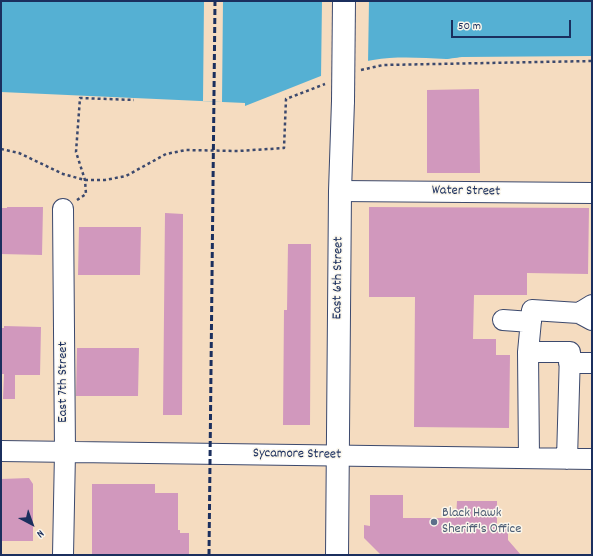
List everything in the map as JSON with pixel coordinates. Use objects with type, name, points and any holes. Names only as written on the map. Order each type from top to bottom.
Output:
[{"type":"main road","name":"East 6th Street","points":[[337,555],[340,191],[344,1]]},
{"type":"street","name":"Water Street","points":[[340,191],[592,193]]},
{"type":"street","name":"East 7th Street","points":[[63,208],[65,452],[63,555]]},
{"type":"street","points":[[529,458],[528,352],[532,310],[588,313]]},
{"type":"street","points":[[503,320],[531,322]]},
{"type":"street","points":[[528,352],[570,352],[566,459]]},
{"type":"street","points":[[570,363],[592,363]]},
{"type":"street","name":"Sycamore Street","points":[[1,451],[592,459]]},
{"type":"path","points":[[360,71],[383,65],[592,61]]},
{"type":"path","points":[[1,149],[19,153],[63,174],[85,180],[105,180],[126,176],[166,154],[186,150],[284,148],[286,99],[331,82]]},
{"type":"path","points":[[63,208],[86,194],[85,180],[76,152],[80,98],[134,100]]},
{"type":"water","points":[[1,1],[592,1],[592,56],[464,57],[446,59],[400,58],[373,60],[331,72],[245,106],[245,103],[1,92]]},
{"type":"pier","points":[[204,1],[223,1],[222,102],[203,101]]},
{"type":"pier","points":[[322,1],[369,1],[368,63],[321,78]]},
{"type":"building","points":[[479,89],[480,173],[427,173],[427,90]]},
{"type":"building","points":[[43,207],[42,255],[1,254],[1,208]]},
{"type":"building","points":[[369,207],[589,208],[588,274],[527,273],[527,295],[474,295],[473,339],[496,339],[496,355],[510,355],[509,428],[414,427],[415,297],[369,297]]},
{"type":"building","points":[[165,213],[183,214],[182,415],[163,415]]},
{"type":"building","points":[[79,227],[141,227],[140,275],[78,275]]},
{"type":"building","points":[[288,244],[311,244],[310,425],[283,425],[284,310],[287,310]]},
{"type":"building","points":[[4,326],[41,327],[40,375],[15,375],[15,399],[3,399],[4,374],[1,374],[1,328],[4,328]]},
{"type":"building","points":[[77,348],[139,348],[138,396],[76,396]]},
{"type":"building","points":[[29,478],[33,484],[33,541],[1,541],[1,479]]},
{"type":"building","points":[[92,484],[155,484],[155,493],[178,493],[178,530],[180,530],[180,533],[189,533],[189,555],[92,555]]},
{"type":"building","name":"Black Hawk Sheriff's Office","points":[[370,495],[403,495],[403,518],[456,518],[457,501],[497,501],[497,527],[508,527],[508,540],[521,555],[381,555],[364,538],[364,525],[370,526]]},
{"type":"railway","points":[[209,555],[215,1]]},
{"type":"place","name":"Black Hawk Sheriff's Office","points":[[434,522]]}]
